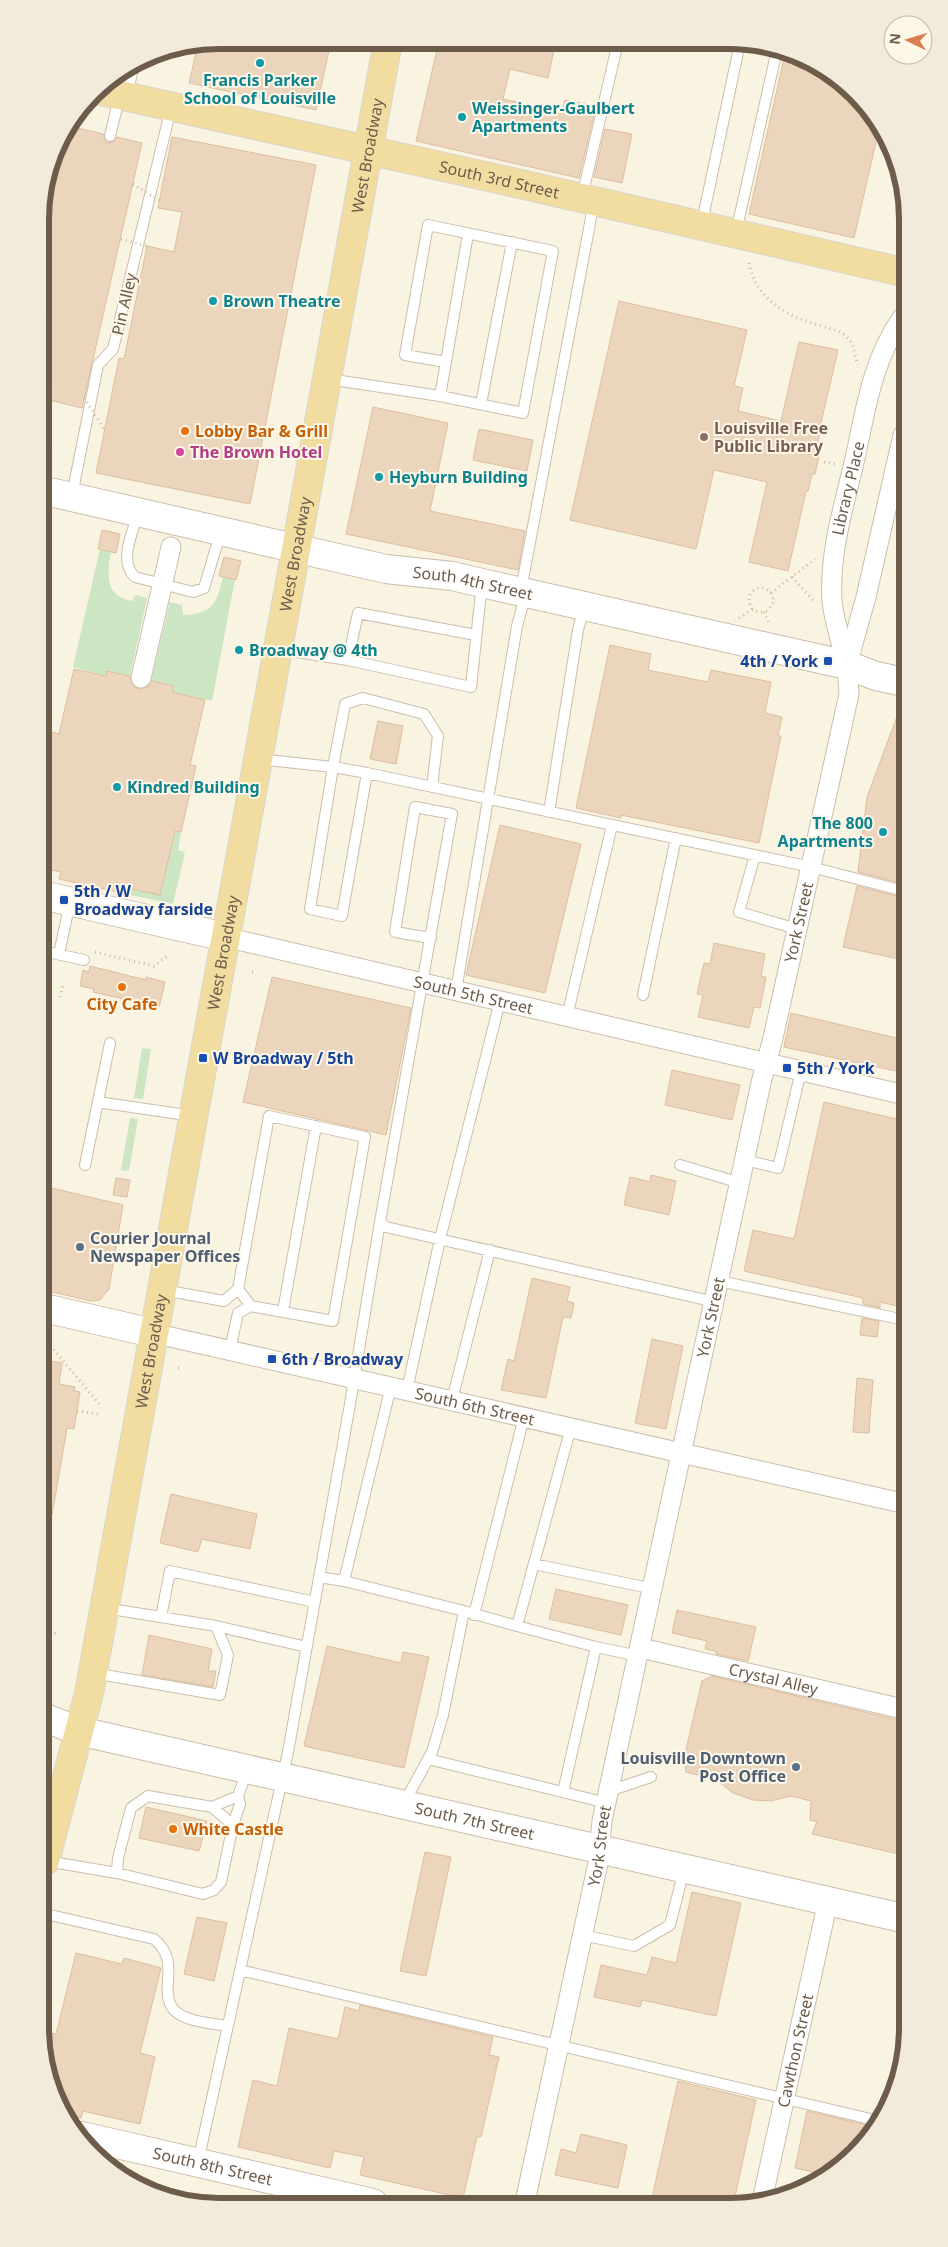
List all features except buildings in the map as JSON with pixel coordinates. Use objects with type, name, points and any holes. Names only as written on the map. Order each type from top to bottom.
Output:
[{"type":"main road","name":"West Broadway","points":[[49,1846],[79,1731],[92,1672],[387,49]]},
{"type":"main road","name":"South 3rd Street","points":[[114,94],[588,199],[899,271]]},
{"type":"street","name":"Library Place","points":[[847,665],[832,602],[832,568],[836,533],[856,453],[866,400],[879,362],[899,324]]},
{"type":"street","name":"York Street","points":[[526,2198],[598,1863],[608,1797],[766,1063],[849,694],[847,665],[898,476]]},
{"type":"street","name":"South 4th Street","points":[[49,492],[386,568],[452,576],[482,582],[847,665],[876,676],[899,681]]},
{"type":"street","points":[[141,678],[171,547]]},
{"type":"street","name":"South 5th Street","points":[[49,896],[899,1094]]},
{"type":"street","name":"South 6th Street","points":[[49,1309],[899,1502]]},
{"type":"street","name":"Crystal Alley","points":[[640,1652],[899,1708]]},
{"type":"street","name":"South 7th Street","points":[[49,1720],[79,1731],[899,1917]]},
{"type":"street","name":"Cawthon Street","points":[[763,2194],[828,1901]]},
{"type":"street","name":"South 8th Street","points":[[89,2138],[351,2198]]},
{"type":"lane","points":[[456,991],[588,199],[617,49]]},
{"type":"lane","points":[[703,225],[739,49]]},
{"type":"lane","points":[[736,233],[775,55]]},
{"type":"lane","points":[[110,136],[114,94],[125,78]]},
{"type":"lane","name":"Pin Alley","points":[[72,497],[98,365],[113,349],[171,107]]},
{"type":"lane","points":[[327,378],[440,396],[523,413],[553,251],[428,225],[405,355],[446,362]]},
{"type":"lane","points":[[440,396],[468,234]]},
{"type":"lane","points":[[481,404],[512,242]]},
{"type":"lane","points":[[138,511],[127,557],[129,571],[135,577],[193,592],[204,588],[221,530]]},
{"type":"lane","points":[[277,648],[348,660],[471,687],[482,582]]},
{"type":"lane","points":[[549,812],[578,630],[585,606]]},
{"type":"lane","points":[[348,660],[358,613],[476,635]]},
{"type":"lane","points":[[367,773],[342,916],[310,909],[345,704],[363,698],[424,714],[438,736],[432,787]]},
{"type":"lane","points":[[257,759],[333,767],[367,773],[811,867],[899,890]]},
{"type":"lane","points":[[197,2163],[282,1776],[307,1647],[380,1222],[424,983],[452,814],[415,807],[394,932],[431,938]]},
{"type":"lane","points":[[567,1017],[612,825]]},
{"type":"lane","points":[[643,995],[676,838]]},
{"type":"lane","points":[[755,855],[739,912],[797,930]]},
{"type":"lane","points":[[59,954],[70,901]]},
{"type":"lane","points":[[49,952],[59,954],[85,955]]},
{"type":"lane","points":[[344,1581],[440,1239],[500,1001]]},
{"type":"lane","points":[[85,1165],[110,1043]]},
{"type":"lane","points":[[745,1160],[778,1168],[801,1071]]},
{"type":"lane","points":[[98,1102],[193,1116]]},
{"type":"lane","points":[[224,1301],[238,1288],[269,1116],[365,1137],[333,1321],[251,1306],[238,1313],[230,1350]]},
{"type":"lane","points":[[283,1312],[316,1126]]},
{"type":"lane","points":[[680,1165],[740,1183]]},
{"type":"lane","points":[[380,1222],[386,1227],[715,1302]]},
{"type":"lane","points":[[452,1400],[490,1250]]},
{"type":"lane","points":[[719,1281],[899,1319]]},
{"type":"lane","points":[[238,1288],[251,1306]]},
{"type":"lane","points":[[161,1290],[224,1301],[238,1313]]},
{"type":"lane","points":[[403,1804],[432,1752],[524,1416]]},
{"type":"lane","points":[[517,1626],[571,1427]]},
{"type":"lane","points":[[534,1564],[654,1589]]},
{"type":"lane","points":[[161,1617],[170,1572],[315,1602]]},
{"type":"lane","points":[[319,1577],[344,1581],[596,1647],[640,1652]]},
{"type":"lane","points":[[104,1608],[216,1626],[307,1647]]},
{"type":"lane","points":[[92,1672],[220,1695],[228,1655],[216,1626]]},
{"type":"lane","points":[[563,1792],[596,1647]]},
{"type":"lane","points":[[428,1759],[563,1792],[608,1797],[651,1777]]},
{"type":"lane","points":[[49,1862],[117,1873],[203,1894],[214,1890],[221,1882],[233,1825],[240,1804],[238,1796],[248,1768]]},
{"type":"lane","points":[[117,1873],[118,1858],[130,1808],[148,1796],[212,1806],[238,1796]]},
{"type":"lane","points":[[212,1806],[233,1825]]},
{"type":"lane","points":[[582,1935],[634,1946],[670,1925],[684,1868]]},
{"type":"lane","points":[[49,1915],[154,1940],[164,1948],[169,1966],[169,2000],[175,2011],[188,2018],[227,2026]]},
{"type":"lane","points":[[240,1970],[873,2120]]},
{"type":"path","points":[[133,184],[160,201]]},
{"type":"path","points":[[120,239],[147,246]]},
{"type":"path","points":[[749,262],[751,276],[761,293],[778,307],[802,320],[834,330],[847,337],[852,343],[862,372]]},
{"type":"path","points":[[84,398],[105,430]]},
{"type":"path","points":[[824,462],[839,465]]},
{"type":"path","points":[[771,593],[819,556]]},
{"type":"path","points":[[792,577],[808,592],[817,604]]},
{"type":"path","points":[[762,588],[771,593],[773,602],[768,610],[764,612],[753,609],[749,600],[753,590],[762,588]]},
{"type":"path","points":[[85,955],[154,966],[167,956]]},
{"type":"path","points":[[60,997],[62,985]]},
{"type":"path","points":[[49,1344],[100,1405]]},
{"type":"path","points":[[178,1368],[183,1368]]},
{"type":"path","points":[[77,1411],[98,1414]]},
{"type":"path","points":[[49,1632],[57,1634]]},
{"type":"green space","points":[[100,549],[111,552],[109,575],[112,589],[116,594],[132,601],[136,595],[147,598],[130,676],[108,671],[106,676],[73,667]]},
{"type":"green space","points":[[223,577],[235,579],[212,701],[172,692],[174,686],[151,681],[170,602],[182,605],[183,615],[201,612],[216,600]]},
{"type":"green space","points":[[175,831],[181,832],[178,850],[185,852],[173,904],[126,894],[127,888],[160,895]]},
{"type":"green space","points":[[142,1048],[151,1049],[143,1099],[134,1098]]},
{"type":"green space","points":[[130,1118],[138,1119],[129,1171],[121,1170]]},
{"type":"place","name":"Francis Parker School of Louisville","points":[[260,63]]},
{"type":"place","name":"Weissinger-Gaulbert Apartments","points":[[462,117]]},
{"type":"place","name":"Brown Theatre","points":[[213,301]]},
{"type":"place","name":"Lobby Bar & Grill","points":[[185,431]]},
{"type":"place","name":"Louisville Free Public Library","points":[[704,437]]},
{"type":"place","name":"The Brown Hotel","points":[[180,452]]},
{"type":"place","name":"Heyburn Building","points":[[379,477]]},
{"type":"place","name":"Broadway @ 4th","points":[[239,650]]},
{"type":"place","name":"4th / York","points":[[828,661]]},
{"type":"place","name":"Kindred Building","points":[[117,787]]},
{"type":"place","name":"The 800 Apartments","points":[[883,832]]},
{"type":"place","name":"5th / W Broadway farside","points":[[64,900]]},
{"type":"place","name":"City Cafe","points":[[122,987]]},
{"type":"place","name":"W Broadway / 5th","points":[[203,1058]]},
{"type":"place","name":"5th / York","points":[[787,1068]]},
{"type":"place","name":"Courier Journal Newspaper Offices","points":[[80,1247]]},
{"type":"place","name":"6th / Broadway","points":[[272,1359]]},
{"type":"place","name":"Louisville Downtown Post Office","points":[[796,1767]]},
{"type":"place","name":"White Castle","points":[[173,1829]]}]
